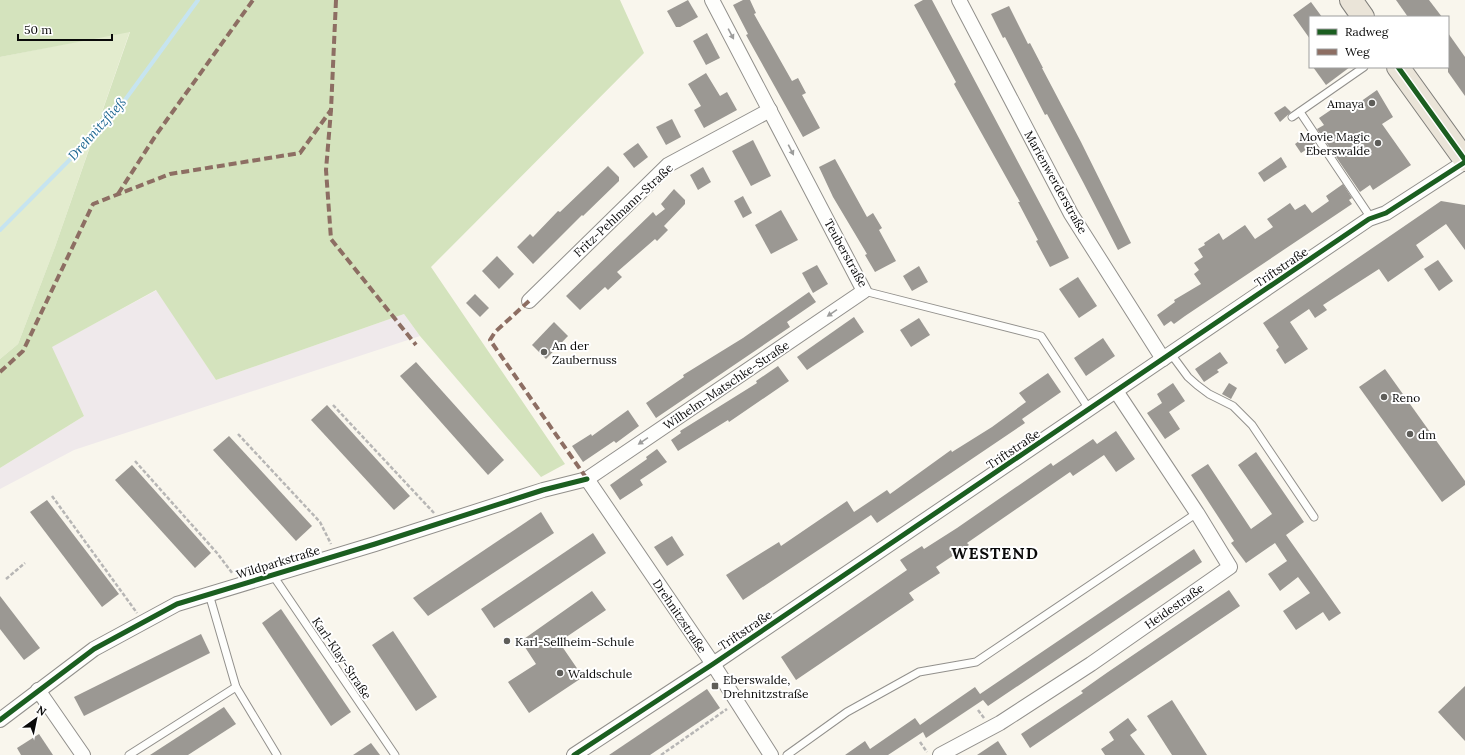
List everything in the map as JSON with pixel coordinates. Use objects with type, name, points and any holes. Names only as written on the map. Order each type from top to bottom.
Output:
[{"type":"main road","points":[[1351,0],[1362,16]]},
{"type":"main road","points":[[1399,68],[1465,161]]},
{"type":"street","name":"Teuberstraße","points":[[712,0],[864,291]]},
{"type":"street","name":"Marienwerderstraße","points":[[959,0],[1072,214],[1167,356]]},
{"type":"street","name":"Fritz-Pehlmann-Straße","points":[[529,301],[668,165],[770,110]]},
{"type":"street","name":"Triftstraße","points":[[574,755],[713,664],[1371,218],[1386,213],[1465,161]]},
{"type":"street","name":"Wilhelm-Matschke-Straße","points":[[587,479],[864,291]]},
{"type":"street","name":"Heidestraße","points":[[940,755],[1018,712],[1091,664],[1230,567],[1197,513],[1116,391]]},
{"type":"street","name":"Wildparkstraße","points":[[0,720],[94,649],[176,604],[543,490],[587,479]]},
{"type":"street","name":"Drehnitzstraße","points":[[587,479],[713,664],[771,755]]},
{"type":"street","points":[[38,690],[83,755]]},
{"type":"lane","points":[[1292,117],[1363,68]]},
{"type":"lane","points":[[1300,112],[1371,218]]},
{"type":"lane","name":"Teuberstraße","points":[[864,291],[1041,336],[1089,409]]},
{"type":"lane","points":[[1167,356],[1197,385],[1209,394],[1233,406],[1252,425],[1314,518]]},
{"type":"lane","points":[[787,755],[847,712],[919,672],[976,662],[1197,513]]},
{"type":"lane","name":"Karl-Klay-Straße","points":[[272,574],[395,755]]},
{"type":"lane","points":[[209,594],[236,687],[277,755]]},
{"type":"lane","points":[[129,755],[236,687]]},
{"type":"path","points":[[333,405],[442,522]]},
{"type":"path","points":[[238,434],[320,522],[336,555]]},
{"type":"path","points":[[135,461],[217,553],[241,584]]},
{"type":"path","points":[[52,496],[143,622]]},
{"type":"path","points":[[6,579],[25,563]]},
{"type":"path","points":[[661,755],[737,702]]},
{"type":"path","points":[[920,742],[930,755]]},
{"type":"shaded area","points":[[157,290],[216,380],[404,314],[420,336],[74,450],[0,489],[0,468],[84,416],[51,347]]},
{"type":"green space","points":[[0,0],[620,0],[644,53],[431,267],[565,464],[541,477],[420,336],[404,314],[216,380],[156,290],[52,347],[84,416],[0,468],[0,359],[18,344],[55,247],[130,32],[0,57]]},
{"type":"green space","points":[[130,31],[55,247],[18,344],[0,359],[0,57]]},
{"type":"building","points":[[688,0],[698,17],[680,27],[676,27],[667,11]]},
{"type":"building","points":[[743,0],[750,0],[756,13],[754,14],[792,81],[798,78],[806,93],[802,95],[820,128],[803,137],[746,35],[748,34],[733,5]]},
{"type":"building","points":[[923,0],[932,0],[1069,258],[1050,267],[1018,202],[1020,202],[954,84],[956,82],[914,5]]},
{"type":"building","points":[[1396,0],[1429,0],[1441,16],[1407,16]]},
{"type":"building","points":[[1311,2],[1321,16],[1309,16],[1309,38],[1293,15]]},
{"type":"building","points":[[1009,6],[1028,44],[1030,43],[1043,68],[1131,243],[1118,250],[1047,114],[1045,115],[1005,37],[1003,38],[991,14]]},
{"type":"building","points":[[707,33],[720,58],[706,65],[693,41]]},
{"type":"building","points":[[1449,34],[1465,57],[1465,96],[1448,72]]},
{"type":"building","points":[[1314,68],[1349,68],[1326,85]]},
{"type":"building","points":[[706,73],[720,96],[727,92],[737,110],[704,128],[694,110],[701,106],[688,84]]},
{"type":"building","points":[[1377,90],[1393,117],[1382,124],[1411,165],[1373,190],[1370,185],[1360,192],[1317,129],[1324,125],[1319,118],[1344,101],[1350,109]]},
{"type":"building","points":[[1285,106],[1291,112],[1280,122],[1274,113]]},
{"type":"building","points":[[672,119],[681,137],[666,145],[656,127]]},
{"type":"building","points":[[1309,134],[1315,144],[1301,153],[1295,144]]},
{"type":"building","points":[[753,140],[771,176],[751,186],[732,151]]},
{"type":"building","points":[[638,143],[648,157],[634,168],[623,154]]},
{"type":"building","points":[[1281,157],[1287,167],[1264,182],[1258,173]]},
{"type":"building","points":[[835,159],[867,217],[873,213],[882,228],[879,230],[896,261],[875,272],[865,255],[867,254],[833,197],[819,167]]},
{"type":"building","points":[[608,166],[619,177],[619,181],[583,216],[582,215],[533,264],[517,247],[530,234],[533,237],[558,211],[560,212]]},
{"type":"building","points":[[703,167],[711,182],[698,190],[690,175]]},
{"type":"building","points":[[1343,184],[1352,198],[1349,200],[1352,204],[1174,324],[1171,321],[1164,326],[1157,315],[1175,302],[1174,300],[1201,284],[1194,274],[1199,270],[1194,263],[1203,257],[1198,249],[1205,245],[1204,243],[1219,233],[1223,240],[1245,225],[1255,239],[1273,227],[1267,219],[1290,203],[1295,210],[1305,204],[1312,213],[1329,201],[1326,196]]},
{"type":"building","points":[[674,189],[685,200],[685,204],[664,226],[668,230],[657,241],[655,239],[617,272],[622,277],[608,290],[605,287],[580,310],[566,296],[653,212],[656,216],[665,209],[661,204]]},
{"type":"building","points":[[743,196],[752,213],[743,218],[734,201]]},
{"type":"building","points":[[1441,201],[1465,205],[1465,250],[1446,224],[1416,245],[1424,257],[1388,282],[1379,269],[1323,305],[1327,310],[1315,318],[1309,309],[1290,322],[1308,349],[1285,364],[1276,350],[1279,347],[1263,323]]},
{"type":"building","points":[[781,210],[798,240],[771,254],[755,225]]},
{"type":"building","points":[[497,256],[514,274],[499,289],[482,271]]},
{"type":"building","points":[[1438,260],[1453,281],[1439,291],[1424,269]]},
{"type":"building","points":[[817,265],[828,284],[813,293],[802,273]]},
{"type":"building","points":[[919,266],[928,282],[912,291],[903,276]]},
{"type":"building","points":[[1078,277],[1097,306],[1079,318],[1059,289]]},
{"type":"building","points":[[809,292],[816,302],[787,322],[790,327],[656,418],[646,403],[684,377],[683,375],[743,338]]},
{"type":"building","points":[[475,294],[489,308],[480,317],[466,303]]},
{"type":"building","points":[[854,317],[864,332],[807,370],[797,357]]},
{"type":"building","points":[[919,318],[930,335],[911,347],[900,330]]},
{"type":"building","points":[[554,322],[568,336],[546,359],[532,345]]},
{"type":"building","points":[[1103,338],[1115,356],[1086,376],[1074,358]]},
{"type":"building","points":[[1220,352],[1228,363],[1217,370],[1219,372],[1204,382],[1195,369]]},
{"type":"building","points":[[416,362],[504,460],[488,475],[400,376]]},
{"type":"building","points":[[778,366],[789,381],[729,422],[728,420],[678,451],[671,440],[681,433],[680,431],[757,383],[756,381]]},
{"type":"building","points":[[1385,369],[1465,481],[1465,485],[1442,502],[1359,387]]},
{"type":"building","points":[[1048,373],[1061,392],[1022,419],[1025,423],[877,523],[871,515],[743,600],[726,575],[779,542],[781,546],[847,501],[854,512],[887,490],[890,494],[951,450],[952,452],[992,427],[1026,402],[1019,393]]},
{"type":"building","points":[[1173,383],[1185,401],[1169,412],[1180,429],[1165,439],[1147,413],[1162,403],[1157,394]]},
{"type":"building","points":[[1229,383],[1237,388],[1231,399],[1222,394]]},
{"type":"building","points":[[327,405],[410,496],[394,510],[311,420]]},
{"type":"building","points":[[628,410],[639,426],[616,443],[614,441],[583,462],[572,446],[591,434],[592,436]]},
{"type":"building","points":[[1116,431],[1135,459],[1116,472],[1104,455],[1073,476],[1070,472],[967,543],[969,545],[936,567],[940,573],[909,593],[914,600],[796,680],[781,657],[907,570],[900,560],[922,546],[924,549],[957,528],[1051,463],[1053,466],[1093,439],[1097,444]]},
{"type":"building","points":[[229,436],[312,526],[296,541],[213,450]]},
{"type":"building","points":[[657,449],[667,462],[640,480],[643,485],[620,500],[610,485],[647,459],[646,457]]},
{"type":"building","points":[[1256,452],[1304,522],[1286,535],[1341,613],[1329,621],[1323,612],[1296,630],[1283,611],[1310,593],[1298,577],[1280,591],[1268,574],[1287,561],[1275,543],[1246,563],[1231,543],[1234,541],[1191,475],[1208,464],[1251,529],[1272,514],[1238,465]]},
{"type":"building","points":[[132,465],[211,553],[195,568],[115,480]]},
{"type":"building","points":[[47,500],[119,594],[102,607],[30,512]]},
{"type":"building","points":[[541,512],[554,533],[428,616],[413,598]]},
{"type":"building","points":[[593,533],[606,553],[494,628],[481,609]]},
{"type":"building","points":[[672,536],[684,555],[667,566],[654,547]]},
{"type":"building","points":[[1194,549],[1202,562],[988,706],[983,700],[926,738],[923,732],[888,755],[845,755],[865,741],[870,749],[915,718],[920,725],[975,687],[980,694]]},
{"type":"building","points":[[1229,590],[1240,606],[1030,748],[1021,734],[1083,693],[1081,691]]},
{"type":"building","points":[[592,591],[606,610],[559,642],[583,677],[529,713],[508,682],[536,664],[521,641]]},
{"type":"building","points":[[0,596],[40,648],[24,660],[0,629]]},
{"type":"building","points":[[281,609],[351,712],[331,726],[262,623]]},
{"type":"building","points":[[393,631],[437,697],[416,711],[372,645]]},
{"type":"building","points":[[201,634],[210,653],[84,716],[74,697]]},
{"type":"building","points":[[1465,686],[1465,741],[1438,712]]},
{"type":"building","points":[[707,689],[720,708],[650,755],[609,755]]},
{"type":"building","points":[[1172,700],[1207,755],[1172,755],[1147,716]]},
{"type":"building","points":[[224,707],[236,724],[188,755],[150,755]]},
{"type":"building","points":[[1128,718],[1137,730],[1130,735],[1145,755],[1105,755],[1101,749],[1114,740],[1109,732]]},
{"type":"building","points":[[39,734],[53,755],[21,755],[17,748]]},
{"type":"building","points":[[998,741],[1007,755],[977,755]]},
{"type":"building","points":[[371,743],[380,755],[353,755]]},
{"type":"waterway","name":"Drehnitzfließ","points":[[0,230],[114,115],[198,0]]},
{"type":"marked path","points":[[118,194],[156,135],[253,0]]},
{"type":"marked path","points":[[336,0],[331,110],[326,170],[331,239],[416,345]]},
{"type":"marked path","points":[[0,372],[23,351],[93,204],[170,174],[300,153],[331,110]]},
{"type":"marked path","points":[[529,301],[495,332],[490,340],[587,479]]},
{"type":"cycle path","points":[[1399,68],[1465,160]]},
{"type":"cycle path","points":[[574,755],[713,664],[1369,219],[1386,213],[1465,162]]},
{"type":"cycle path","points":[[0,720],[94,649],[177,604],[375,544],[543,490],[587,479]]},
{"type":"place","name":"Amaya","points":[[1372,103]]},
{"type":"place","name":"Movie Magic Eberswalde","points":[[1378,143]]},
{"type":"place","name":"An der Zaubernuss","points":[[544,352]]},
{"type":"place","name":"Reno","points":[[1384,397]]},
{"type":"place","name":"dm","points":[[1410,434]]},
{"type":"place","name":"Karl-Sellheim-Schule","points":[[507,641]]},
{"type":"place","name":"Waldschule","points":[[560,673]]},
{"type":"place","name":"Eberswalde, Drehnitzstraße","points":[[715,686]]},
{"type":"district","name":"WESTEND","points":[[995,553]]}]
